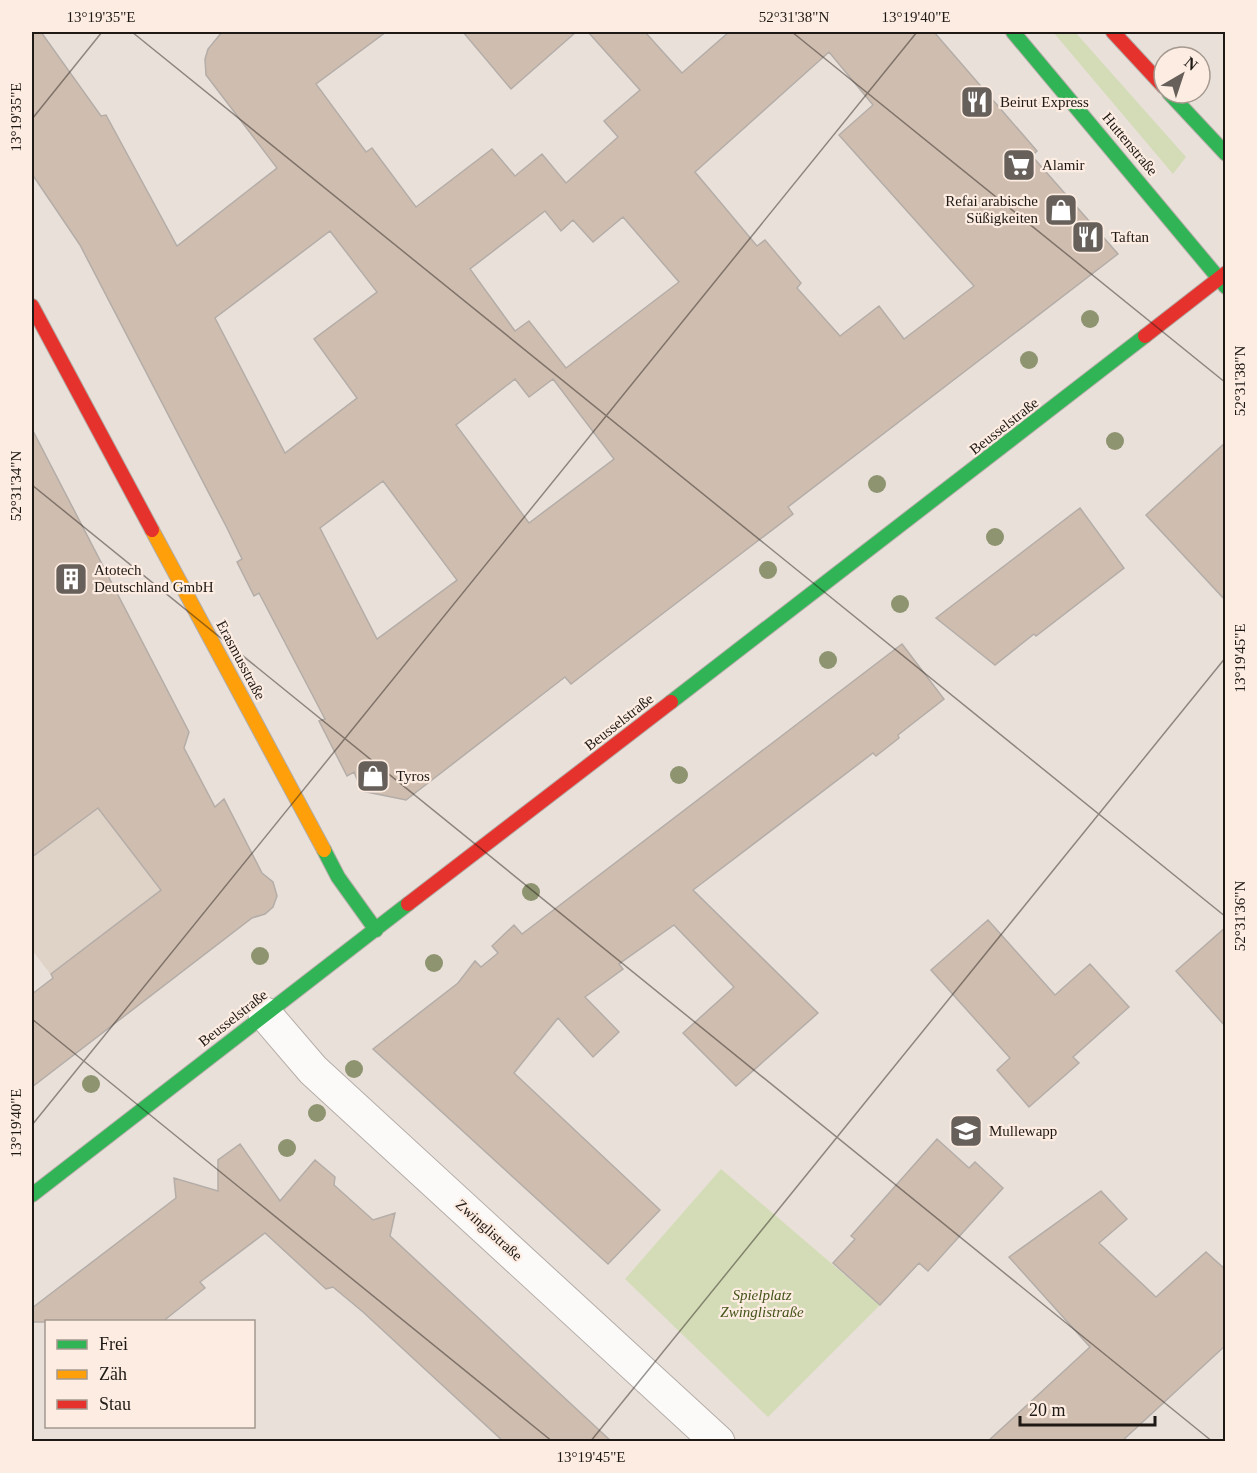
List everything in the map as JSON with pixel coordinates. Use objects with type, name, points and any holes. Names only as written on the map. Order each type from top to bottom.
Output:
[{"type":"main road","name":"Huttenstraße","points":[[1013,32],[1223,280]]},
{"type":"main road","points":[[1113,32],[1152,74]]},
{"type":"main road","points":[[1180,105],[1226,154]]},
{"type":"main road","name":"Beusselstraße","points":[[32,1195],[1223,280]]},
{"type":"main road","name":"Erasmusstraße","points":[[32,306],[338,877],[376,930]]},
{"type":"street","name":"Zwinglistraße","points":[[266,1014],[313,1070],[718,1442]]},
{"type":"shaded area","points":[[32,429],[188,729],[181,744],[214,806],[224,799],[261,873],[273,882],[276,893],[273,906],[265,914],[252,918],[98,1036],[32,950]]},
{"type":"green space","points":[[1053,32],[1075,32],[1186,157],[1173,174]]},
{"type":"green space","name":"Spielplatz Zwinglistraße","points":[[721,1169],[880,1305],[768,1417],[625,1279]]},
{"type":"building","points":[[32,32],[41,32],[101,116],[106,115],[177,246],[277,168],[206,75],[205,59],[208,49],[222,32],[386,32],[316,84],[366,152],[372,148],[416,207],[492,149],[515,176],[542,154],[566,183],[618,137],[604,121],[640,90],[588,32],[645,32],[682,73],[729,32],[934,32],[1037,151],[1032,156],[1118,254],[788,507],[793,514],[571,684],[565,677],[406,800],[362,791],[354,772],[347,776],[319,721],[325,719],[259,593],[254,596],[237,562],[242,559],[227,528],[80,245],[32,174]],"holes":[[[829,52],[873,105],[839,135],[974,286],[904,339],[879,306],[840,336],[797,288],[801,283],[765,240],[757,246],[695,172]],[[545,211],[561,231],[573,220],[593,242],[623,217],[679,282],[566,368],[529,321],[515,331],[470,269]],[[330,231],[377,292],[314,339],[357,398],[285,453],[215,318]],[[515,379],[529,397],[553,379],[614,459],[529,523],[456,425]],[[383,481],[457,580],[377,639],[320,528]]]},
{"type":"building","points":[[463,32],[576,32],[511,89]]},
{"type":"building","points":[[32,429],[189,732],[184,748],[215,807],[224,799],[262,873],[273,882],[277,896],[273,907],[265,914],[252,918],[32,1087],[32,994],[53,978],[51,974],[161,890],[98,808],[32,857]]},
{"type":"building","points":[[1226,442],[1226,601],[1146,515]]},
{"type":"building","points":[[1080,508],[1124,568],[1036,636],[1034,634],[995,665],[936,618]]},
{"type":"building","points":[[902,644],[944,699],[898,735],[899,738],[876,756],[873,753],[693,890],[818,1013],[736,1086],[683,1033],[734,987],[674,925],[619,964],[623,969],[585,997],[619,1032],[593,1057],[558,1018],[514,1073],[660,1210],[608,1264],[373,1049],[458,983],[475,961],[481,967],[498,953],[492,946],[514,925],[522,934]]},
{"type":"building","points":[[988,920],[1055,995],[1090,964],[1129,1007],[1073,1057],[1079,1063],[1029,1107],[997,1070],[1010,1058],[931,970]]},
{"type":"building","points":[[1226,927],[1226,1027],[1176,971]]},
{"type":"building","points":[[937,1139],[969,1168],[975,1162],[1003,1188],[928,1271],[919,1263],[880,1305],[833,1263],[855,1239],[851,1236]]},
{"type":"building","points":[[240,1144],[280,1201],[315,1160],[335,1177],[334,1185],[373,1220],[395,1213],[390,1236],[612,1442],[504,1442],[363,1312],[333,1287],[326,1289],[265,1233],[200,1282],[205,1288],[165,1320],[45,1320],[45,1322],[32,1322],[32,1308],[176,1198],[174,1178],[218,1191],[218,1160]]},
{"type":"building","points":[[1101,1191],[1127,1219],[1099,1243],[1156,1297],[1206,1252],[1226,1270],[1226,1345],[1121,1442],[987,1442],[1090,1347],[1009,1257]]},
{"type":"traffic: fast","points":[[1013,32],[1226,287]]},
{"type":"traffic: fast","points":[[1180,105],[1226,154]]},
{"type":"traffic: fast","points":[[671,702],[1145,336]]},
{"type":"traffic: fast","points":[[324,850],[338,877],[376,930]]},
{"type":"traffic: fast","points":[[32,1195],[408,904]]},
{"type":"traffic: slow","points":[[152,530],[324,850]]},
{"type":"traffic: jam","points":[[1113,32],[1152,74]]},
{"type":"traffic: jam","points":[[1145,336],[1226,273]]},
{"type":"traffic: jam","points":[[32,306],[152,530]]},
{"type":"traffic: jam","points":[[408,904],[671,702]]},
{"type":"place","name":"Beirut Express","points":[[977,102]]},
{"type":"place","name":"Alamir","points":[[1019,165]]},
{"type":"place","name":"Refai arabische Süßigkeiten","points":[[1061,210]]},
{"type":"place","name":"Taftan","points":[[1088,237]]},
{"type":"place","name":"Atotech Deutschland GmbH","points":[[71,579]]},
{"type":"place","name":"Tyros","points":[[373,776]]},
{"type":"place","name":"Mullewapp","points":[[966,1131]]}]
